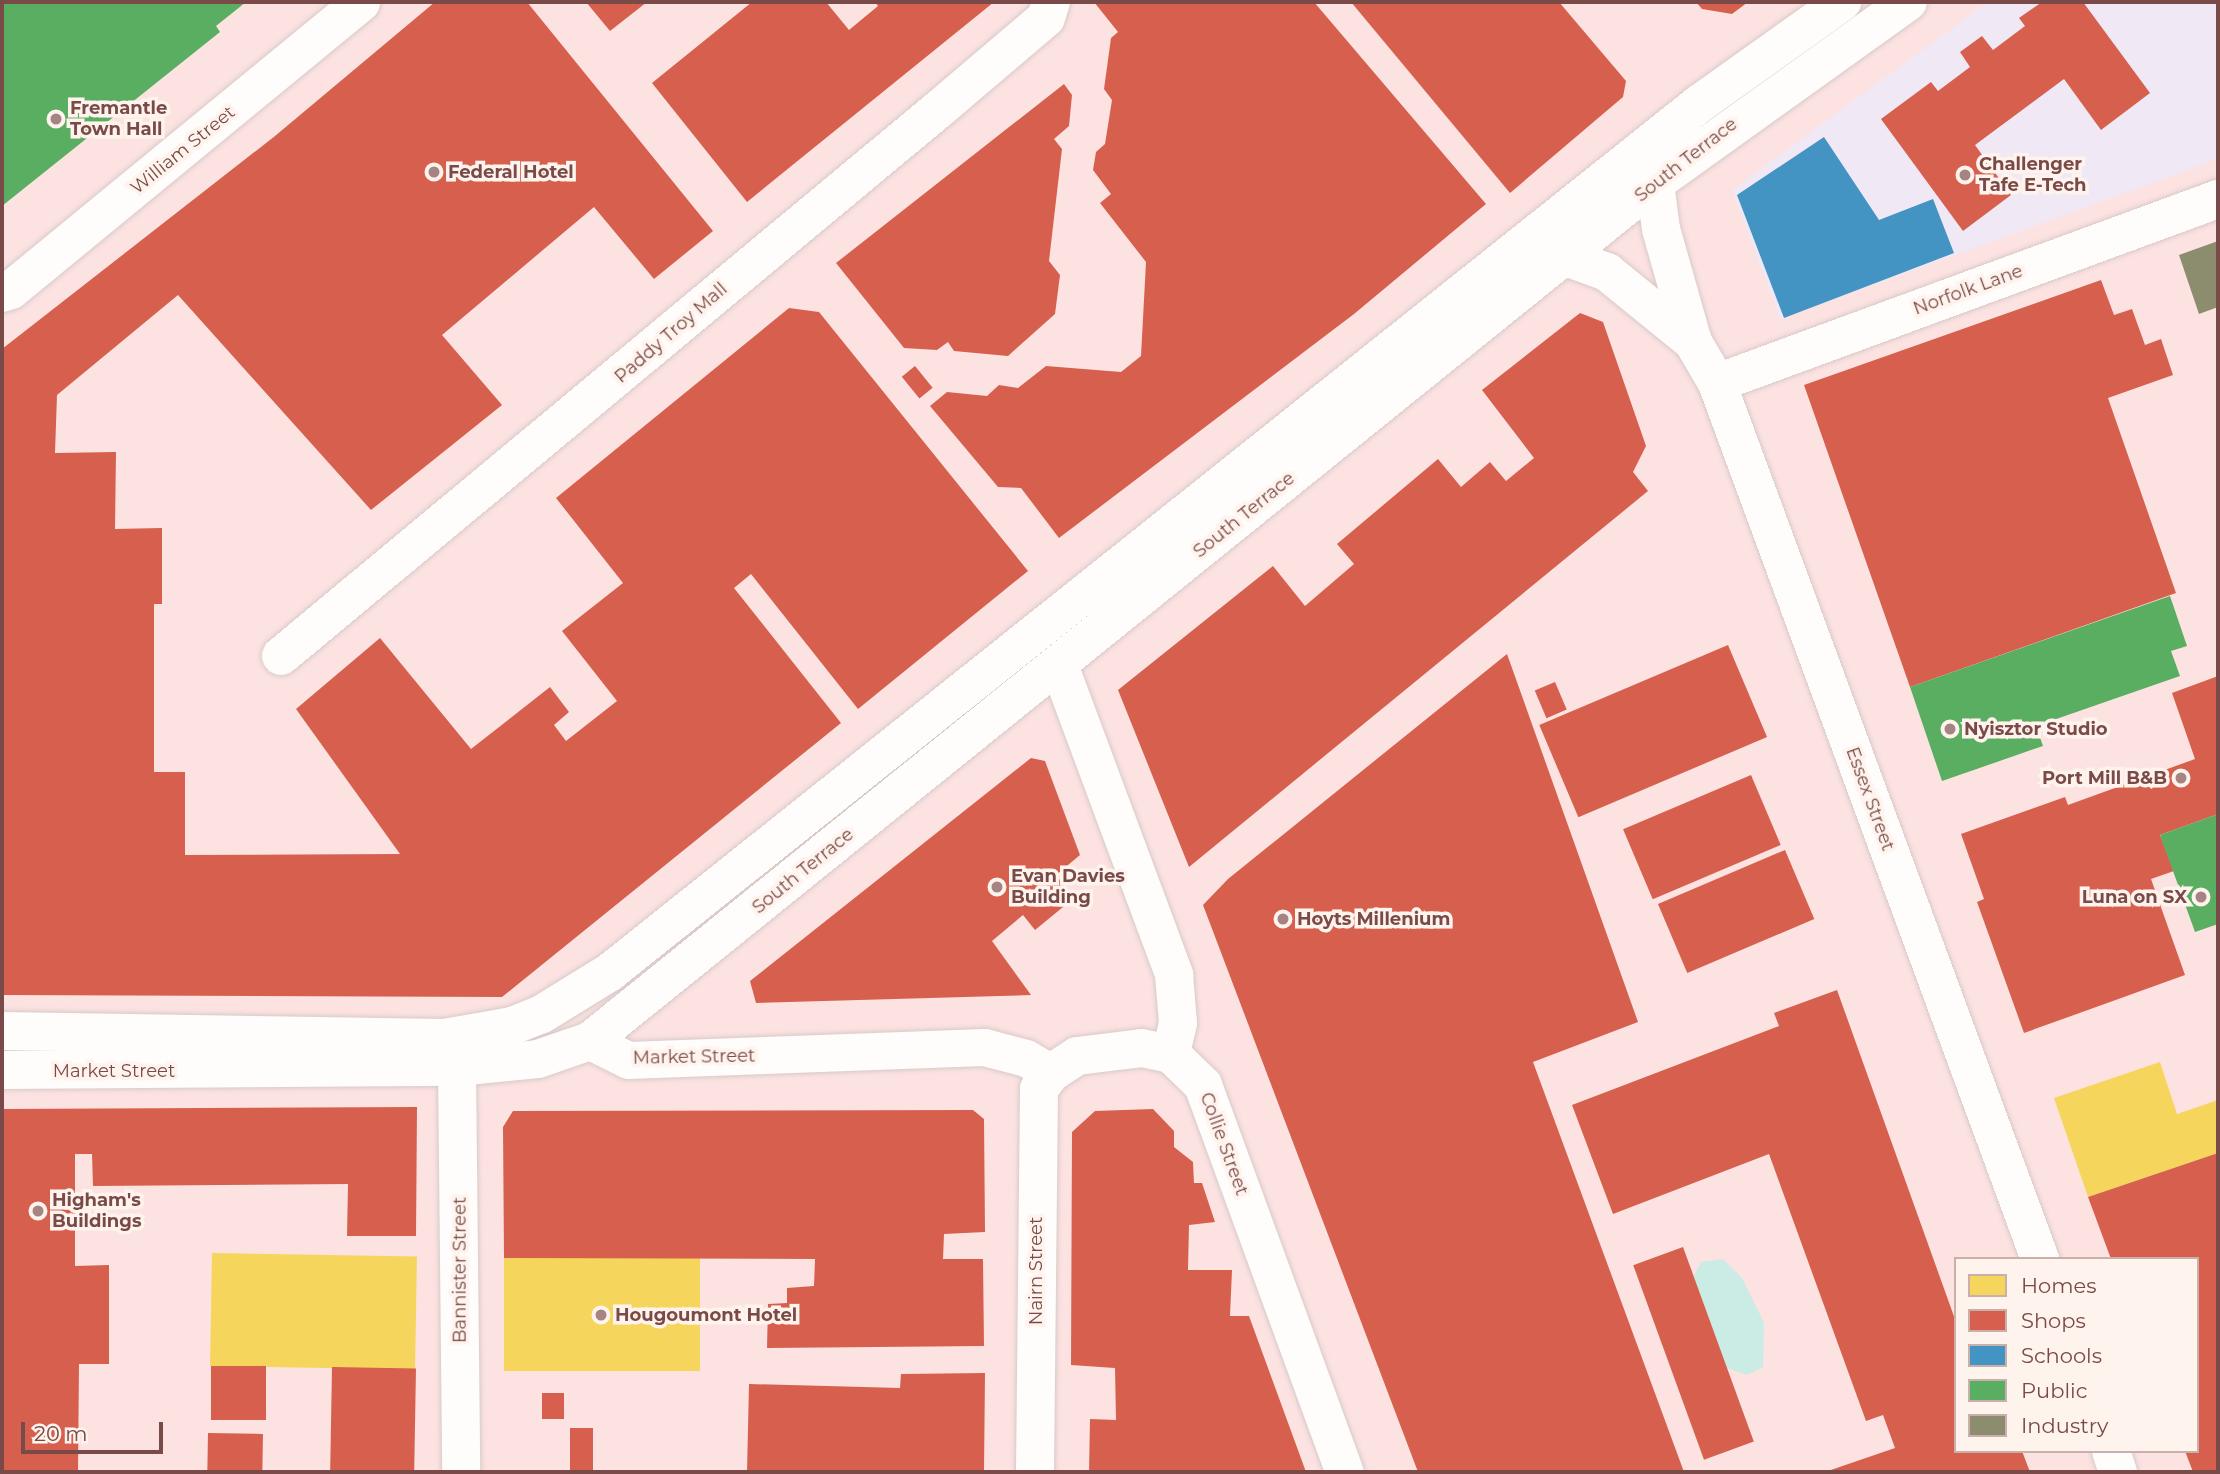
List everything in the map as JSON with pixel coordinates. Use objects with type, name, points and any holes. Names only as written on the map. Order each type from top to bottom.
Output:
[{"type":"street","name":"William Street","points":[[2,293],[33,273],[361,2]]},
{"type":"street","name":"Paddy Troy Mall","points":[[281,656],[939,109],[1046,18],[1051,2]]},
{"type":"street","name":"South Terrace","points":[[542,1014],[611,972],[1699,104],[1842,2]]},
{"type":"street","name":"South Terrace","points":[[590,1041],[1655,183],[1908,2]]},
{"type":"street","name":"Essex Street","points":[[1655,183],[1661,229],[1693,342],[1717,383],[2039,1257]]},
{"type":"street","name":"Norfolk Lane","points":[[1717,383],[2218,199]]},
{"type":"street","name":"Essex Street","points":[[1563,256],[1607,272],[1693,342]]},
{"type":"street","points":[[1051,1073],[1077,1056],[1107,1049],[1142,1048],[1171,1054],[1178,1023],[1174,975],[1059,664]]},
{"type":"street","name":"Market Street","points":[[2,1031],[444,1038],[512,1026],[542,1014]]},
{"type":"street","name":"Market Street","points":[[2,1070],[457,1067],[538,1059],[590,1041],[628,1060],[984,1047],[1026,1058],[1051,1073]]},
{"type":"street","name":"Collie Street","points":[[1171,1054],[1203,1085],[1345,1472]]},
{"type":"street","name":"Bannister Street","points":[[457,1067],[461,1472]]},
{"type":"street","name":"Nairn Street","points":[[1035,1472],[1036,1119],[1040,1089],[1051,1073]]},
{"type":"street","points":[[2112,1453],[2118,1472]]},
{"type":"shaded area","points":[[2,2],[2218,2],[2218,1472],[2,1472]]},
{"type":"shaded area","name":"Challenger Tafe E-Tech","points":[[1988,2],[2218,2],[2218,159],[1780,319],[1732,190]]},
{"type":"water","points":[[1723,1259],[1742,1278],[1764,1323],[1763,1367],[1747,1375],[1718,1365],[1690,1284],[1701,1262]]},
{"type":"building: Homes","points":[[2160,1062],[2177,1114],[2218,1100],[2218,1153],[2088,1197],[2054,1098]]},
{"type":"building: Homes","points":[[212,1253],[417,1257],[415,1370],[210,1366]]},
{"type":"building: Homes","name":"Hougoumont Hotel","points":[[504,1258],[700,1258],[700,1371],[504,1371]]},
{"type":"building: Shops","points":[[435,2],[527,2],[713,231],[654,279],[594,207],[442,335],[502,405],[371,510],[178,295],[57,395],[55,453],[116,452],[115,529],[162,528],[162,604],[154,604],[154,772],[185,772],[185,855],[400,854],[296,709],[380,638],[471,749],[550,687],[569,712],[554,725],[566,741],[617,701],[562,631],[623,583],[556,498],[789,308],[819,312],[1028,571],[858,709],[751,574],[734,588],[841,723],[502,997],[2,995],[2,349],[275,136]]},
{"type":"building: Shops","points":[[586,2],[647,2],[610,31]]},
{"type":"building: Shops","points":[[752,2],[826,2],[849,30],[878,6],[875,2],[994,2],[747,202],[652,83]]},
{"type":"building: Shops","points":[[1094,2],[1314,2],[1486,204],[1354,314],[1059,538],[1021,488],[998,487],[930,406],[947,392],[987,396],[999,385],[1018,388],[1046,366],[1121,372],[1141,356],[1146,262],[1100,203],[1111,194],[1093,170],[1096,152],[1105,144],[1112,100],[1104,89],[1111,38],[1118,32]]},
{"type":"building: Shops","points":[[1351,2],[1559,2],[1626,81],[1623,97],[1510,193]]},
{"type":"building: Shops","points":[[1696,2],[1748,2],[1732,14],[1702,9]]},
{"type":"building: Shops","points":[[2042,2],[2083,2],[2150,93],[2101,130],[2064,79],[1975,145],[2011,195],[1963,231],[1881,119],[1931,82],[1938,91],[1970,67],[1960,52],[1982,36],[1993,50],[2025,26],[2019,18]]},
{"type":"building: Shops","points":[[1064,84],[1072,95],[1069,126],[1054,139],[1062,149],[1049,261],[1060,275],[1055,314],[1008,356],[954,351],[948,342],[937,350],[904,348],[836,263]]},
{"type":"building: Shops","points":[[2101,280],[2114,315],[2132,309],[2145,345],[2161,339],[2173,375],[2108,398],[2176,593],[1910,687],[1804,385]]},
{"type":"building: Shops","points":[[1580,313],[1603,322],[1646,446],[1633,472],[1648,491],[1189,867],[1118,690],[1273,566],[1305,606],[1354,564],[1337,544],[1438,459],[1461,487],[1490,462],[1506,481],[1534,458],[1482,390]]},
{"type":"building: Shops","points":[[915,366],[933,388],[919,398],[902,377]]},
{"type":"building: Shops","points":[[1728,645],[1767,737],[1578,817],[1539,725]]},
{"type":"building: Shops","points":[[1507,654],[1638,1022],[1533,1062],[1684,1472],[1418,1472],[1203,905],[1228,879]]},
{"type":"building: Shops","points":[[2218,676],[2218,814],[2160,835],[2174,871],[2151,879],[2185,975],[2024,1033],[1977,902],[1984,899],[1961,834],[2065,797],[2068,805],[2195,759],[2172,693]]},
{"type":"building: Shops","points":[[1555,682],[1567,710],[1546,718],[1535,691]]},
{"type":"building: Shops","points":[[1031,758],[1045,761],[1080,855],[1056,875],[1074,898],[1035,930],[1023,915],[992,941],[1031,995],[756,1003],[750,981]]},
{"type":"building: Shops","points":[[1751,775],[1781,845],[1653,899],[1623,829]]},
{"type":"building: Shops","points":[[1785,850],[1814,919],[1687,973],[1658,904]]},
{"type":"building: Shops","points":[[1837,990],[1954,1316],[1954,1453],[2023,1453],[2030,1472],[1825,1472],[1895,1448],[1883,1415],[1866,1421],[1769,1154],[1613,1214],[1572,1105],[1779,1026],[1774,1013]]},
{"type":"building: Shops","name":"Higham's Buildings","points":[[417,1107],[416,1236],[347,1236],[348,1184],[93,1186],[92,1154],[75,1154],[75,1266],[109,1265],[109,1364],[79,1364],[78,1472],[2,1472],[2,1109]]},
{"type":"building: Shops","points":[[1153,1109],[1174,1131],[1174,1147],[1193,1162],[1194,1183],[1202,1183],[1215,1222],[1189,1225],[1188,1270],[1232,1270],[1230,1316],[1249,1316],[1306,1472],[1089,1472],[1090,1419],[1116,1420],[1115,1368],[1071,1365],[1072,1132],[1095,1111]]},
{"type":"building: Shops","points":[[973,1110],[984,1119],[985,1232],[944,1234],[943,1259],[983,1259],[984,1346],[767,1348],[768,1304],[787,1303],[787,1288],[814,1286],[815,1259],[504,1258],[503,1127],[513,1111]]},
{"type":"building: Shops","points":[[2218,1153],[2218,1472],[2193,1472],[2186,1453],[2199,1453],[2199,1257],[2110,1257],[2088,1197]]},
{"type":"building: Shops","points":[[1683,1247],[1754,1442],[1704,1460],[1633,1265]]},
{"type":"building: Shops","points":[[211,1366],[266,1366],[266,1420],[211,1420]]},
{"type":"building: Shops","points":[[332,1367],[416,1368],[414,1472],[330,1472]]},
{"type":"building: Shops","points":[[985,1373],[984,1472],[747,1472],[749,1384],[900,1388],[901,1374]]},
{"type":"building: Shops","points":[[542,1393],[564,1393],[564,1419],[542,1419]]},
{"type":"building: Shops","points":[[570,1428],[593,1428],[593,1472],[570,1472]]},
{"type":"building: Shops","points":[[208,1433],[263,1434],[262,1472],[207,1472]]},
{"type":"building: Schools","points":[[1824,137],[1879,220],[1933,199],[1954,253],[1784,318],[1737,195]]},
{"type":"building: Public","name":"Fremantle Town Hall","points":[[2,2],[246,2],[216,26],[220,32],[2,206]]},
{"type":"building: Public","name":"Port Mill B&B","points":[[2170,596],[2187,646],[2171,651],[2180,676],[2036,726],[2043,746],[1942,781],[1910,687]]},
{"type":"building: Public","name":"Luna on SX","points":[[2218,814],[2218,924],[2195,932],[2160,835]]},
{"type":"building: Industry","points":[[2218,241],[2218,307],[2199,314],[2179,255]]},
{"type":"place","name":"Fremantle Town Hall","points":[[56,119]]},
{"type":"place","name":"Federal Hotel","points":[[434,172]]},
{"type":"place","name":"Challenger Tafe E-Tech","points":[[1965,175]]},
{"type":"place","name":"Nyisztor Studio","points":[[1950,729]]},
{"type":"place","name":"Port Mill B&B","points":[[2181,778]]},
{"type":"place","name":"Evan Davies Building","points":[[997,887]]},
{"type":"place","name":"Luna on SX","points":[[2201,897]]},
{"type":"place","name":"Hoyts Millenium","points":[[1283,919]]},
{"type":"place","name":"Higham's Buildings","points":[[38,1211]]},
{"type":"place","name":"Hougoumont Hotel","points":[[601,1315]]}]
